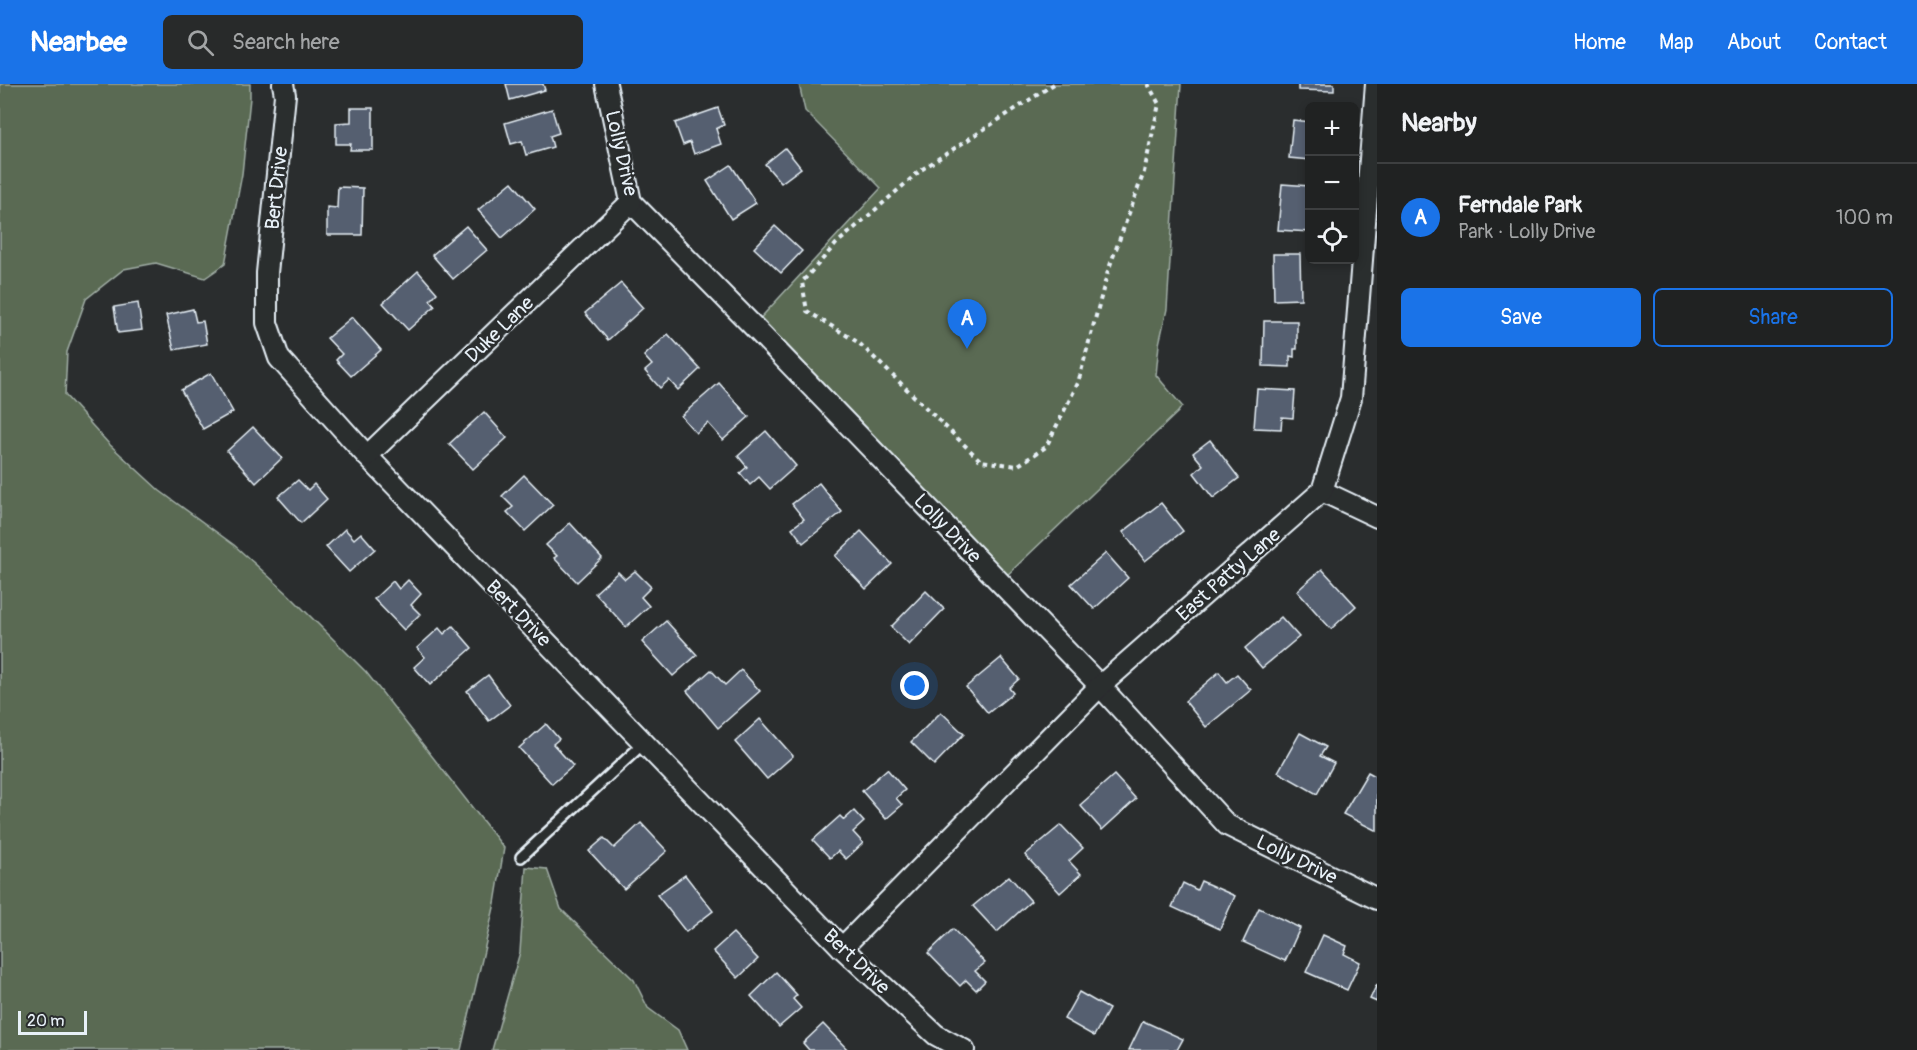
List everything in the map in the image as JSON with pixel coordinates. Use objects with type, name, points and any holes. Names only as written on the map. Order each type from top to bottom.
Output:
[{"type":"street","name":"Bert Drive","points":[[283,84],[285,95],[267,273],[267,323],[279,358],[367,456],[842,948],[936,1035],[964,1050]]},
{"type":"street","name":"Lolly Drive","points":[[606,84],[631,202],[778,351],[1100,686],[1227,825],[1377,899]]},
{"type":"street","points":[[1376,84],[1351,398],[1322,491],[1377,517]]},
{"type":"street","name":"Duke Lane","points":[[367,456],[631,202]]},
{"type":"street","name":"East Patty Lane","points":[[842,948],[1100,686],[1322,491]]},
{"type":"lane","points":[[521,857],[644,743]]},
{"type":"path","points":[[1054,84],[921,170],[836,244],[802,282],[807,311],[859,343],[981,461],[1017,466],[1046,447],[1078,382],[1108,271],[1144,172],[1159,104],[1148,84]]},
{"type":"green space","points":[[0,84],[250,84],[242,174],[225,264],[205,278],[156,263],[124,269],[86,299],[67,352],[65,395],[109,444],[160,491],[234,545],[287,593],[366,672],[504,848],[495,903],[461,1050],[0,1050]]},
{"type":"green space","points":[[799,84],[1181,84],[1167,309],[1159,344],[1156,375],[1182,406],[1003,579],[753,326],[881,188],[805,111]]},
{"type":"green space","points":[[526,867],[547,869],[561,909],[634,980],[648,1008],[678,1030],[687,1050],[492,1050],[520,952]]},
{"type":"building","points":[[506,84],[543,84],[545,90],[510,100]]},
{"type":"building","points":[[1298,84],[1334,84],[1334,91],[1298,90]]},
{"type":"building","points":[[351,108],[373,108],[373,150],[350,150],[351,144],[336,144],[336,123],[351,122]]},
{"type":"building","points":[[718,108],[724,125],[716,129],[721,144],[694,154],[690,142],[683,145],[675,123]]},
{"type":"building","points":[[552,109],[559,133],[550,136],[553,147],[526,155],[522,141],[511,144],[505,123]]},
{"type":"building","points":[[1293,120],[1305,121],[1305,160],[1289,158]]},
{"type":"building","points":[[785,148],[801,168],[781,183],[765,164]]},
{"type":"building","points":[[731,165],[756,203],[731,219],[707,181]]},
{"type":"building","points":[[512,182],[535,209],[502,238],[478,210]]},
{"type":"building","points":[[1282,184],[1305,186],[1305,232],[1278,230]]},
{"type":"building","points":[[338,187],[363,188],[362,235],[327,235],[327,207],[337,208]]},
{"type":"building","points":[[466,226],[487,250],[453,279],[432,255]]},
{"type":"building","points":[[775,226],[802,251],[781,273],[754,248]]},
{"type":"building","points":[[1273,254],[1300,254],[1301,299],[1274,300]]},
{"type":"building","points":[[418,271],[437,293],[430,300],[435,306],[408,330],[383,303]]},
{"type":"building","points":[[621,283],[643,308],[608,340],[585,313]]},
{"type":"building","points":[[138,303],[142,330],[118,333],[114,307]]},
{"type":"building","points":[[193,309],[196,322],[203,321],[207,344],[174,350],[166,315]]},
{"type":"building","points":[[352,317],[381,350],[351,376],[336,360],[342,354],[327,338]]},
{"type":"building","points":[[1264,321],[1297,321],[1297,349],[1294,349],[1294,357],[1290,356],[1290,367],[1263,366]]},
{"type":"building","points":[[668,334],[700,369],[678,390],[669,380],[660,388],[645,371],[652,365],[644,356]]},
{"type":"building","points":[[211,373],[233,412],[203,429],[181,390]]},
{"type":"building","points":[[719,383],[749,417],[723,440],[708,423],[696,433],[681,416]]},
{"type":"building","points":[[1257,389],[1295,391],[1293,418],[1282,417],[1281,429],[1254,428]]},
{"type":"building","points":[[484,412],[507,438],[473,469],[449,444]]},
{"type":"building","points":[[253,427],[282,458],[256,483],[227,451]]},
{"type":"building","points":[[766,431],[796,466],[770,489],[759,477],[750,485],[740,473],[747,467],[738,456]]},
{"type":"building","points":[[1210,440],[1239,478],[1213,498],[1194,473],[1203,465],[1193,453]]},
{"type":"building","points":[[524,475],[553,505],[525,531],[507,512],[513,507],[502,496]]},
{"type":"building","points":[[298,480],[308,490],[314,484],[327,499],[301,523],[278,497]]},
{"type":"building","points":[[819,483],[842,512],[803,543],[792,528],[804,519],[792,504]]},
{"type":"building","points":[[1161,503],[1183,531],[1145,561],[1123,532]]},
{"type":"building","points":[[570,523],[602,558],[577,582],[554,558],[557,556],[546,545]]},
{"type":"building","points":[[345,529],[354,539],[361,533],[375,549],[349,572],[326,547]]},
{"type":"building","points":[[861,531],[892,564],[866,589],[835,556]]},
{"type":"building","points":[[1106,553],[1128,578],[1094,609],[1071,584]]},
{"type":"building","points":[[1322,569],[1356,606],[1331,629],[1297,591]]},
{"type":"building","points":[[635,571],[651,587],[641,597],[649,606],[626,627],[595,593],[618,572],[625,579]]},
{"type":"building","points":[[408,580],[421,594],[411,605],[420,614],[404,630],[374,599],[393,581],[399,589]]},
{"type":"building","points":[[926,591],[944,609],[909,645],[891,627]]},
{"type":"building","points":[[1281,617],[1299,637],[1262,668],[1245,648]]},
{"type":"building","points":[[666,621],[697,655],[673,676],[642,642]]},
{"type":"building","points":[[453,626],[472,648],[430,685],[414,667],[425,657],[417,648],[439,628],[444,634]]},
{"type":"building","points":[[1001,658],[1019,679],[1009,688],[1013,693],[988,713],[966,687]]},
{"type":"building","points":[[711,670],[725,685],[741,670],[760,691],[718,728],[687,691]]},
{"type":"building","points":[[1219,672],[1227,682],[1237,674],[1251,690],[1206,727],[1185,701]]},
{"type":"building","points":[[488,675],[510,705],[489,721],[467,691]]},
{"type":"building","points":[[941,712],[964,734],[934,765],[911,742]]},
{"type":"building","points":[[760,719],[793,756],[767,779],[735,742]]},
{"type":"building","points":[[546,724],[559,739],[553,744],[573,766],[552,784],[519,748]]},
{"type":"building","points":[[1300,733],[1326,747],[1320,756],[1334,763],[1317,794],[1278,772]]},
{"type":"building","points":[[887,769],[905,790],[896,798],[902,805],[886,819],[862,791]]},
{"type":"building","points":[[1368,772],[1377,777],[1377,831],[1343,814]]},
{"type":"building","points":[[1114,775],[1136,799],[1102,830],[1080,805]]},
{"type":"building","points":[[854,811],[864,822],[853,832],[863,843],[846,859],[838,851],[830,858],[813,840],[840,816],[844,820]]},
{"type":"building","points":[[641,823],[667,851],[624,889],[589,851],[604,838],[614,848]]},
{"type":"building","points":[[1061,825],[1083,848],[1069,861],[1081,874],[1060,893],[1025,855]]},
{"type":"building","points":[[685,875],[713,911],[686,932],[657,895]]},
{"type":"building","points":[[1009,876],[1031,901],[997,932],[973,906]]},
{"type":"building","points":[[1201,881],[1235,896],[1220,929],[1172,907],[1183,883],[1197,890]]},
{"type":"building","points":[[1259,908],[1300,928],[1285,961],[1243,942]]},
{"type":"building","points":[[953,929],[985,963],[975,971],[985,981],[976,990],[966,980],[960,986],[928,953]]},
{"type":"building","points":[[733,933],[758,959],[738,978],[713,951]]},
{"type":"building","points":[[1323,935],[1347,946],[1344,954],[1360,962],[1347,990],[1306,972]]},
{"type":"building","points":[[776,972],[797,995],[793,999],[801,1008],[779,1027],[751,996]]},
{"type":"building","points":[[1377,984],[1377,1002],[1370,999]]},
{"type":"building","points":[[1079,992],[1109,1009],[1094,1036],[1064,1019]]},
{"type":"building","points":[[1143,1021],[1183,1039],[1177,1050],[1129,1050]]},
{"type":"building","points":[[823,1024],[848,1050],[809,1050],[803,1043]]},
{"type":"place","name":"Ferndale Park","points":[[967,349]]}]
